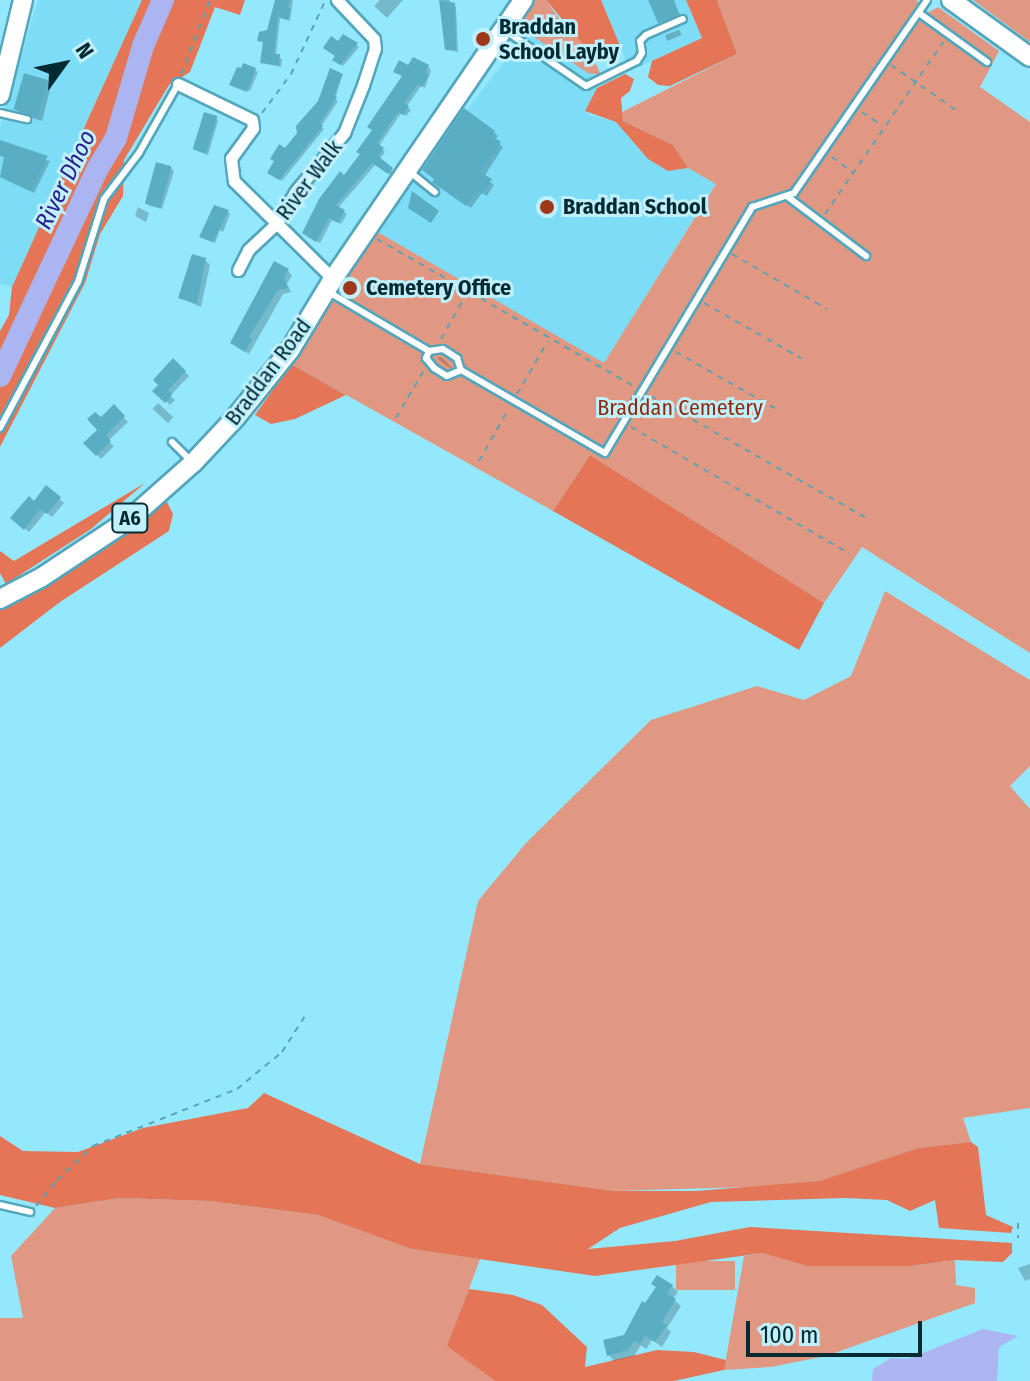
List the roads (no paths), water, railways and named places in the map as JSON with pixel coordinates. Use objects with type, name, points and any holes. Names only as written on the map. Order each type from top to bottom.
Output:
[{"type":"highway","points":[[0,95],[23,0]]},
{"type":"highway","name":"Braddan Road","points":[[0,599],[42,577],[131,518],[193,463],[236,417],[290,350],[329,284],[523,0]]},
{"type":"highway","points":[[951,0],[1030,57]]},
{"type":"street","name":"River Walk","points":[[238,270],[248,250],[276,224],[295,192],[344,133],[375,49],[367,29],[337,0]]},
{"type":"street","points":[[178,84],[252,120],[253,128],[231,158],[231,174],[329,284]]},
{"type":"lane","points":[[329,284],[432,349],[457,358],[461,370],[605,453],[752,207],[788,197],[824,151],[927,0]]},
{"type":"lane","points":[[919,13],[987,62]]},
{"type":"lane","points":[[503,29],[586,86],[637,61],[642,53],[640,41],[646,35],[683,19]]},
{"type":"lane","points":[[0,428],[78,282],[104,199],[139,153],[178,84]]},
{"type":"lane","points":[[0,113],[27,119]]},
{"type":"lane","points":[[408,171],[435,192]]},
{"type":"lane","points":[[788,197],[866,256]]},
{"type":"lane","points":[[432,349],[429,362],[447,376],[461,370]]},
{"type":"lane","points":[[172,442],[193,463]]},
{"type":"lane","points":[[0,1205],[30,1212]]},
{"type":"waterway","name":"River Dhoo","points":[[0,376],[98,168],[116,138],[143,46],[163,0]]},
{"type":"place","name":"Braddan School Layby","points":[[483,39]]},
{"type":"place","name":"Braddan School","points":[[547,207]]},
{"type":"place","name":"Cemetery Office","points":[[350,288]]},
{"type":"park label","name":"Braddan Cemetery","points":[[680,408]]}]
